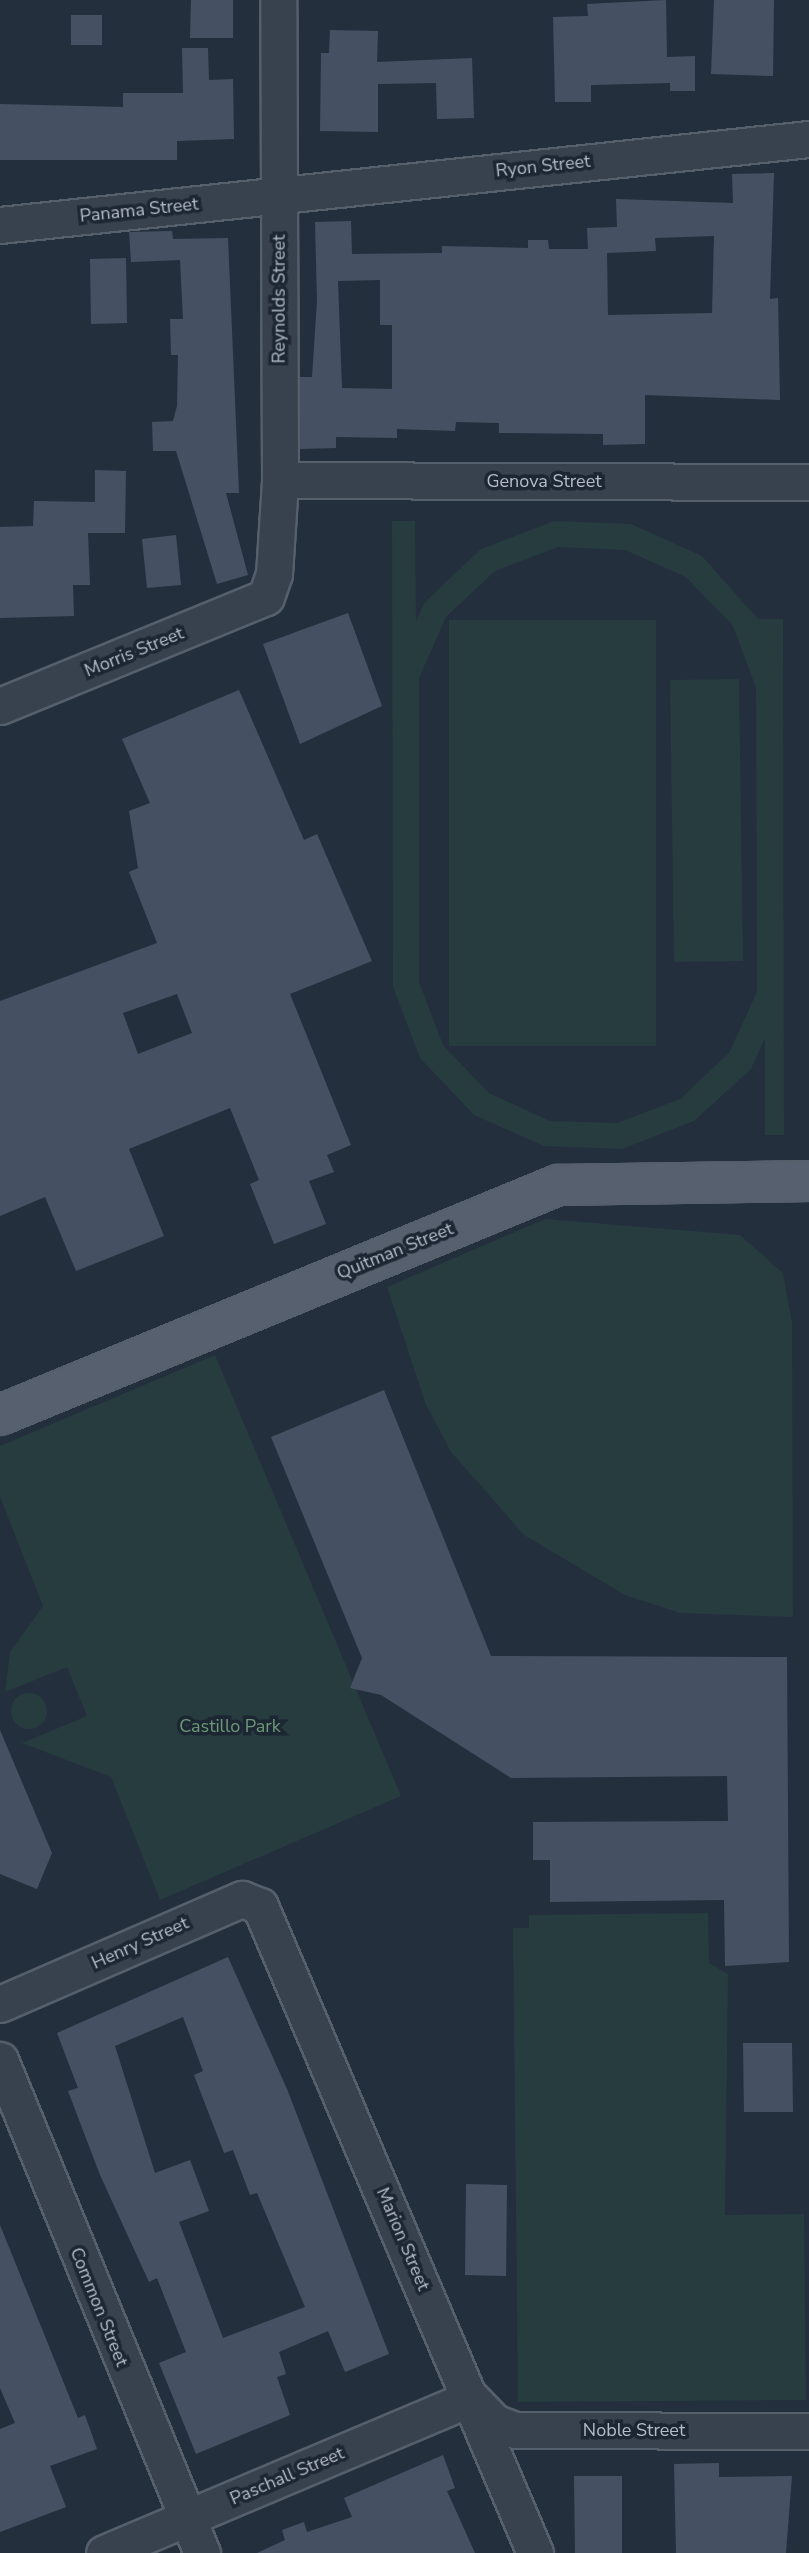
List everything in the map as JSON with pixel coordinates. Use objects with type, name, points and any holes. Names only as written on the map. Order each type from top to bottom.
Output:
[{"type":"main road","name":"Quitman Street","points":[[0,1415],[558,1185],[809,1181]]},
{"type":"street","name":"Reynolds Street","points":[[266,597],[274,574],[280,481],[278,0]]},
{"type":"street","name":"Ryon Street","points":[[278,196],[809,139]]},
{"type":"street","name":"Panama Street","points":[[0,225],[278,196]]},
{"type":"street","name":"Genova Street","points":[[280,481],[809,482]]},
{"type":"street","name":"Morris Street","points":[[0,706],[266,597]]},
{"type":"street","name":"Henry Street","points":[[0,2004],[242,1899],[260,1906],[272,1924]]},
{"type":"street","name":"Marion Street","points":[[272,1924],[535,2553]]},
{"type":"street","name":"Common Street","points":[[0,2060],[202,2553]]},
{"type":"street","name":"Noble Street","points":[[471,2398],[494,2422],[515,2430],[809,2431]]},
{"type":"street","name":"Paschall Street","points":[[104,2553],[471,2398]]},
{"type":"green space","points":[[392,521],[415,521],[416,621],[425,602],[481,549],[554,521],[631,524],[702,556],[758,619],[783,619],[784,1135],[765,1135],[765,1038],[751,1069],[694,1121],[622,1149],[544,1146],[474,1115],[420,1058],[393,987]],"holes":[[[558,547],[625,550],[686,577],[733,626],[756,688],[757,992],[729,1053],[680,1099],[617,1123],[550,1121],[489,1093],[443,1045],[419,982],[419,678],[446,617],[495,571]]]},
{"type":"green space","points":[[449,620],[656,620],[656,1046],[449,1046]]},
{"type":"green space","points":[[739,679],[743,961],[674,962],[670,680]]},
{"type":"green space","points":[[545,1219],[740,1235],[783,1273],[792,1323],[793,1617],[680,1613],[625,1595],[524,1535],[451,1452],[426,1405],[387,1287]]},
{"type":"green space","name":"Castillo Park","points":[[215,1355],[401,1796],[160,1900],[111,1777],[22,1743],[87,1716],[67,1667],[5,1692],[10,1652],[43,1606],[0,1497],[0,1446]]},
{"type":"green space","points":[[29,1693],[42,1698],[47,1711],[42,1724],[29,1729],[16,1724],[11,1711],[16,1698]]},
{"type":"green space","points":[[708,1913],[709,1963],[728,1974],[725,2215],[804,2214],[806,2400],[518,2402],[513,1928],[529,1928],[529,1915]]},
{"type":"building","points":[[191,0],[233,0],[233,38],[190,38]]},
{"type":"building","points":[[666,0],[667,57],[695,56],[695,91],[670,91],[670,83],[591,85],[591,102],[555,102],[553,17],[588,16],[587,4]]},
{"type":"building","points":[[714,0],[774,0],[773,76],[711,74]]},
{"type":"building","points":[[71,15],[102,15],[102,45],[71,45]]},
{"type":"building","points":[[330,30],[378,31],[377,62],[472,58],[474,118],[437,119],[436,83],[378,84],[378,132],[320,131],[321,53],[329,53]]},
{"type":"building","points":[[182,48],[208,48],[209,80],[233,79],[234,139],[177,141],[177,160],[0,160],[0,104],[123,107],[123,93],[183,93]]},
{"type":"building","points":[[774,173],[770,299],[778,298],[780,400],[645,395],[645,444],[603,445],[603,434],[499,433],[499,423],[456,422],[455,431],[397,429],[397,438],[336,437],[336,448],[300,449],[300,377],[312,377],[317,301],[315,222],[351,221],[352,254],[442,253],[442,246],[528,248],[528,240],[548,240],[549,249],[588,249],[587,228],[617,227],[616,199],[733,203],[732,174]],"holes":[[[714,236],[712,313],[608,315],[607,253],[656,251],[655,238]],[[380,280],[380,325],[392,325],[392,389],[342,388],[338,281]]]},
{"type":"building","points":[[172,231],[173,239],[228,238],[239,493],[226,493],[248,575],[217,584],[176,451],[153,451],[152,422],[173,421],[177,406],[178,355],[171,355],[170,319],[183,319],[180,260],[131,262],[129,232]]},
{"type":"building","points":[[126,258],[127,323],[91,324],[90,259]]},
{"type":"building","points":[[95,470],[126,471],[125,533],[88,533],[90,585],[73,585],[74,616],[0,618],[0,527],[33,526],[34,501],[95,502]]},
{"type":"building","points":[[176,535],[181,585],[147,588],[142,539]]},
{"type":"building","points":[[348,613],[382,706],[300,744],[263,644]]},
{"type":"building","points":[[239,690],[304,840],[317,834],[372,961],[290,994],[351,1145],[327,1155],[334,1172],[309,1181],[326,1224],[274,1244],[250,1184],[259,1180],[230,1108],[129,1149],[164,1236],[76,1271],[45,1197],[0,1216],[0,1001],[157,943],[129,872],[138,868],[129,811],[150,803],[122,739]],"holes":[[[177,994],[192,1033],[138,1054],[123,1013]]]},
{"type":"building","points":[[384,1390],[491,1656],[787,1657],[789,1962],[725,1966],[724,1900],[550,1902],[550,1860],[533,1860],[533,1822],[728,1821],[727,1776],[511,1778],[381,1695],[350,1688],[362,1658],[271,1437]]},
{"type":"building","points":[[0,1730],[52,1853],[37,1889],[0,1874]]},
{"type":"building","points":[[228,1957],[287,2089],[389,2354],[345,2372],[328,2331],[279,2352],[286,2374],[277,2377],[290,2415],[196,2454],[159,2363],[186,2352],[157,2278],[149,2282],[100,2175],[68,2091],[78,2088],[57,2033]],"holes":[[[183,2017],[203,2071],[194,2075],[224,2153],[233,2150],[250,2195],[257,2193],[305,2307],[223,2338],[179,2222],[209,2211],[190,2160],[155,2173],[115,2046]]]},
{"type":"building","points":[[743,2043],[792,2043],[793,2112],[744,2112]]},
{"type":"building","points":[[466,2184],[507,2185],[506,2276],[465,2275]]},
{"type":"building","points":[[0,2225],[78,2418],[85,2415],[97,2449],[50,2466],[66,2507],[0,2532],[0,2429],[15,2423],[0,2388]]},
{"type":"building","points":[[443,2455],[455,2488],[447,2491],[475,2553],[257,2553],[285,2540],[282,2530],[304,2522],[307,2532],[352,2517],[344,2498]]},
{"type":"building","points":[[719,2463],[719,2477],[792,2476],[786,2553],[676,2553],[674,2464]]},
{"type":"building","points":[[574,2476],[622,2476],[622,2553],[575,2553]]}]
